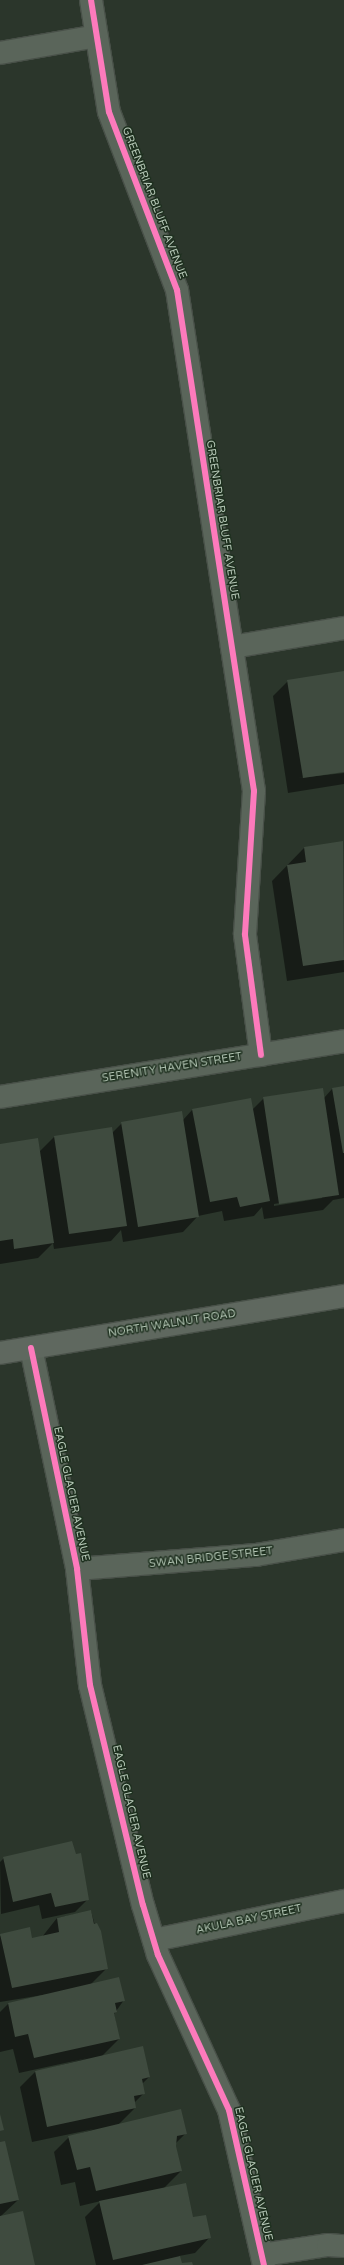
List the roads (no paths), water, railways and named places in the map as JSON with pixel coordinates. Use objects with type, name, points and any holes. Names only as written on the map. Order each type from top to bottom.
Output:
[{"type":"street","name":"GREENBRIAR BLUFF AVENUE","points":[[91,0],[109,112],[177,290],[254,792],[245,935],[261,1055]]},
{"type":"street","points":[[0,53],[97,36]]},
{"type":"street","points":[[232,646],[344,628]]},
{"type":"street","name":"SERENITY HAVEN STREET","points":[[0,1097],[184,1065],[261,1055],[344,1041]]},
{"type":"street","name":"NORTH WALNUT ROAD","points":[[0,1353],[344,1296]]},
{"type":"street","name":"EAGLE GLACIER AVENUE","points":[[31,1348],[76,1569],[90,1685],[154,1940],[197,2044],[229,2110],[263,2260]]},
{"type":"street","name":"SWAN BRIDGE STREET","points":[[76,1569],[256,1555],[344,1540]]},
{"type":"street","name":"AKULA BAY STREET","points":[[154,1940],[344,1902]]},
{"type":"street","points":[[263,2260],[344,2246]]}]
